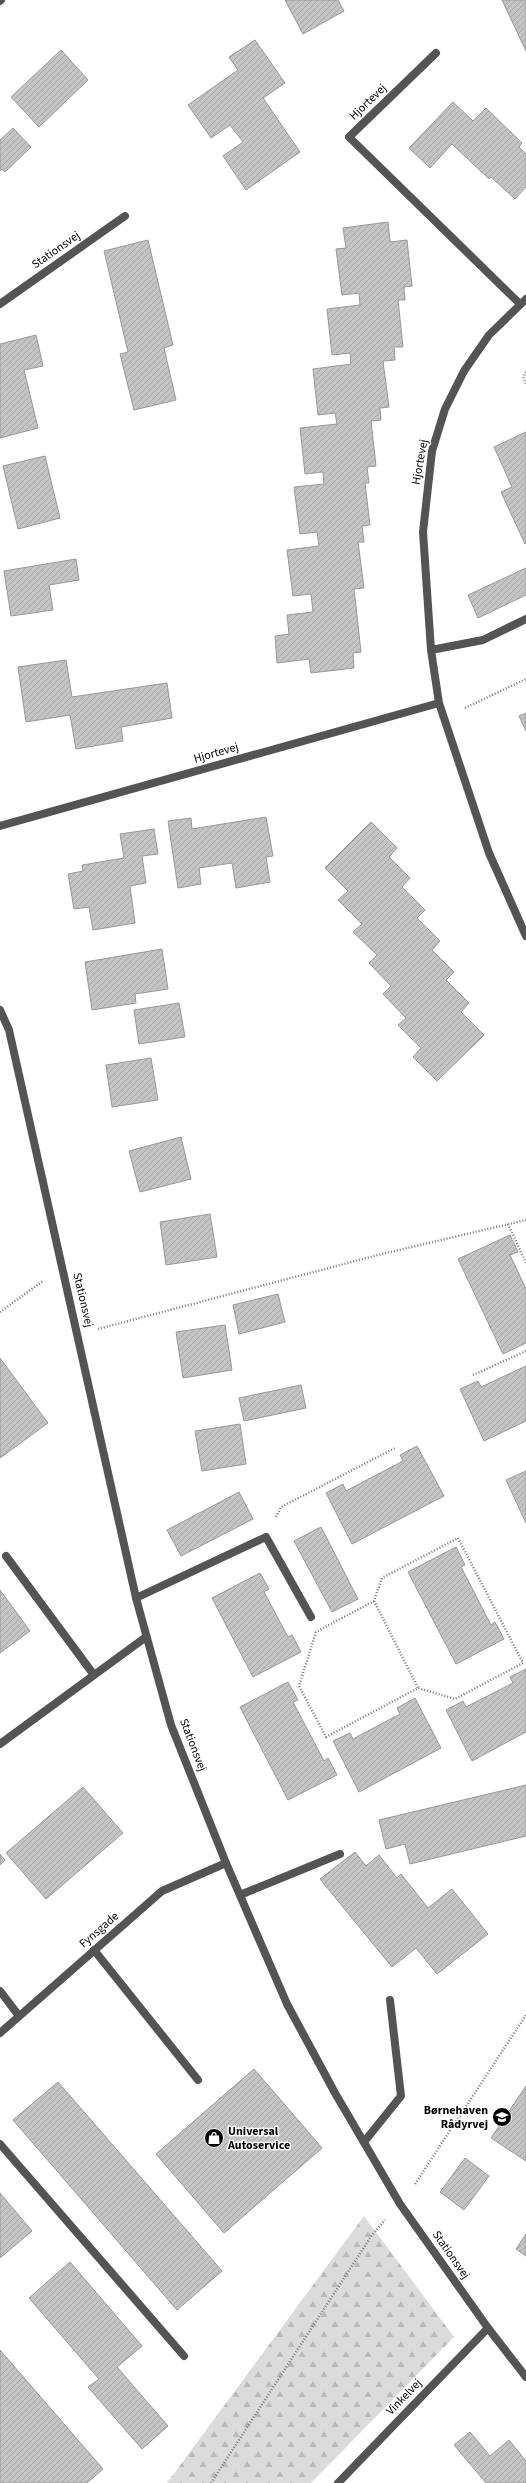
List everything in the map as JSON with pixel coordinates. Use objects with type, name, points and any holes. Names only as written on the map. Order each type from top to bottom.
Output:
[{"type":"street","name":"Hjortevej","points":[[436,52],[349,137],[523,301],[489,335],[464,371],[445,409],[432,451],[423,532],[431,650],[439,703],[489,853],[526,936]]},
{"type":"street","name":"Stationsvej","points":[[0,304],[125,216]]},
{"type":"street","points":[[431,650],[483,640],[526,619]]},
{"type":"street","name":"Hjortevej","points":[[0,826],[439,703]]},
{"type":"street","name":"Stationsvej","points":[[0,1010],[9,1030],[136,1598],[171,1725],[226,1863],[287,2004],[400,2204],[488,2328],[526,2378]]},
{"type":"street","points":[[136,1598],[266,1537],[311,1617]]},
{"type":"street","points":[[6,1556],[94,1675]]},
{"type":"street","points":[[0,1744],[146,1637]]},
{"type":"street","points":[[240,1895],[340,1854]]},
{"type":"street","name":"Fynsgade","points":[[0,2033],[162,1891],[226,1863]]},
{"type":"street","points":[[94,1950],[198,2080]]},
{"type":"street","points":[[0,1990],[19,2016]]},
{"type":"street","points":[[364,2142],[401,2096],[390,2000]]},
{"type":"street","points":[[0,2144],[184,2356]]},
{"type":"street","name":"Vinkelvej","points":[[338,2483],[488,2328]]},
{"type":"path","points":[[526,372],[523,377],[526,384]]},
{"type":"path","points":[[445,718],[526,679]]},
{"type":"path","points":[[78,1334],[378,1254],[526,1220]]},
{"type":"path","points":[[508,1224],[526,1263]]},
{"type":"path","points":[[0,1312],[63,1267]]},
{"type":"path","points":[[473,1375],[526,1351]]},
{"type":"path","points":[[266,1537],[281,1507],[395,1448]]},
{"type":"path","points":[[458,1538],[523,1663],[455,1699],[418,1688],[326,1737],[299,1686],[316,1632],[374,1601],[382,1578],[458,1538]]},
{"type":"path","points":[[374,1601],[418,1688]]},
{"type":"path","points":[[211,2483],[372,2235],[400,2204],[423,2174],[526,2015]]},
{"type":"green space","points":[[364,2216],[454,2337],[311,2483],[167,2483]]},
{"type":"building","points":[[285,0],[338,0],[344,11],[303,34]]},
{"type":"building","points":[[502,0],[526,0],[526,51]]},
{"type":"building","points":[[255,40],[285,83],[263,98],[300,152],[246,190],[223,156],[243,142],[230,125],[211,138],[188,105],[238,70],[229,57]]},
{"type":"building","points":[[61,50],[88,80],[39,127],[11,97]]},
{"type":"building","points":[[453,102],[473,121],[486,108],[522,143],[519,147],[526,154],[526,187],[515,199],[491,177],[489,179],[452,144],[430,168],[409,148]]},
{"type":"building","points":[[13,128],[31,147],[5,172],[2,169],[0,171],[0,140]]},
{"type":"building","points":[[388,222],[390,242],[407,240],[412,286],[404,287],[405,300],[398,300],[403,347],[394,347],[395,360],[383,361],[389,407],[380,408],[381,420],[371,421],[376,466],[367,467],[369,483],[365,483],[370,525],[362,526],[364,542],[358,542],[364,588],[354,589],[361,652],[353,653],[354,668],[311,673],[309,659],[277,663],[275,636],[289,634],[287,615],[313,612],[311,594],[293,596],[287,550],[319,546],[317,532],[300,534],[294,487],[324,484],[323,472],[305,474],[300,428],[337,424],[335,413],[318,415],[313,369],[351,364],[350,353],[332,355],[327,309],[360,305],[359,293],[342,295],[336,249],[346,248],[343,228]]},
{"type":"building","points":[[148,240],[173,345],[164,348],[176,400],[134,410],[120,354],[128,352],[104,251]]},
{"type":"building","points":[[36,335],[43,366],[24,370],[38,428],[0,438],[0,344]]},
{"type":"building","points":[[526,432],[525,544],[501,492],[512,487],[494,447]]},
{"type":"building","points":[[45,456],[60,518],[18,529],[3,466]]},
{"type":"building","points":[[76,559],[79,580],[49,585],[53,610],[11,616],[4,571]]},
{"type":"building","points":[[526,568],[526,595],[478,618],[468,595]]},
{"type":"building","points":[[66,660],[72,697],[167,683],[172,718],[121,727],[123,741],[76,749],[70,715],[26,722],[18,667]]},
{"type":"building","points":[[526,713],[526,731],[519,716]]},
{"type":"building","points":[[266,817],[273,856],[266,857],[270,882],[236,888],[232,863],[199,868],[201,884],[178,888],[168,821],[191,818],[192,829]]},
{"type":"building","points":[[371,822],[397,848],[389,857],[410,878],[402,887],[425,910],[417,918],[440,941],[432,950],[454,972],[446,980],[469,1003],[461,1012],[484,1035],[437,1081],[413,1057],[421,1048],[398,1025],[406,1018],[383,994],[391,986],[369,963],[377,955],[353,932],[362,924],[338,900],[348,891],[325,868]]},
{"type":"building","points":[[154,829],[158,854],[142,856],[146,883],[130,886],[135,923],[93,930],[89,907],[74,909],[68,874],[83,871],[82,865],[124,858],[120,834]]},
{"type":"building","points":[[162,949],[168,989],[135,994],[136,1003],[92,1010],[85,962]]},
{"type":"building","points":[[179,1003],[185,1037],[139,1044],[134,1010]]},
{"type":"building","points":[[151,1058],[158,1100],[112,1107],[106,1065]]},
{"type":"building","points":[[181,1137],[191,1179],[140,1192],[129,1151]]},
{"type":"building","points":[[210,1214],[217,1257],[166,1265],[160,1222]]},
{"type":"building","points":[[510,1235],[518,1252],[510,1255],[526,1289],[526,1343],[503,1354],[458,1259]]},
{"type":"building","points":[[278,1294],[285,1322],[239,1334],[233,1305]]},
{"type":"building","points":[[225,1325],[232,1370],[183,1378],[176,1332]]},
{"type":"building","points":[[0,1358],[48,1423],[0,1458]]},
{"type":"building","points":[[526,1366],[526,1421],[484,1441],[460,1389],[478,1381],[481,1387]]},
{"type":"building","points":[[301,1385],[306,1408],[244,1421],[239,1398]]},
{"type":"building","points":[[240,1424],[246,1464],[202,1471],[195,1431]]},
{"type":"building","points":[[417,1446],[444,1496],[352,1544],[326,1493],[343,1484],[346,1491],[403,1461],[400,1455]]},
{"type":"building","points":[[526,1471],[526,1523],[506,1480]]},
{"type":"building","points":[[239,1492],[253,1519],[181,1556],[167,1530]]},
{"type":"building","points":[[321,1527],[358,1599],[332,1612],[294,1541]]},
{"type":"building","points":[[456,1547],[465,1565],[461,1567],[491,1625],[495,1622],[504,1639],[456,1664],[408,1572]]},
{"type":"building","points":[[260,1573],[269,1589],[264,1592],[288,1637],[292,1635],[301,1652],[253,1677],[212,1598]]},
{"type":"building","points":[[0,1590],[30,1631],[0,1653]]},
{"type":"building","points":[[526,1669],[526,1732],[472,1761],[446,1710],[463,1701],[466,1707],[513,1683],[510,1677]]},
{"type":"building","points":[[288,1682],[298,1700],[293,1702],[324,1761],[328,1758],[337,1775],[288,1800],[240,1707]]},
{"type":"building","points":[[415,1698],[441,1748],[359,1792],[333,1741],[350,1733],[353,1739],[400,1714],[397,1708]]},
{"type":"building","points":[[526,1785],[526,1836],[410,1864],[405,1844],[386,1849],[379,1820]]},
{"type":"building","points":[[83,1787],[123,1833],[46,1899],[6,1853]]},
{"type":"building","points":[[355,1852],[366,1866],[379,1855],[397,1878],[401,1874],[428,1908],[452,1889],[488,1934],[437,1974],[416,1948],[392,1967],[320,1879]]},
{"type":"building","points":[[0,1854],[5,1860],[0,1865]]},
{"type":"building","points":[[254,2069],[322,2148],[224,2233],[156,2154]]},
{"type":"building","points":[[58,2082],[222,2271],[177,2310],[13,2120]]},
{"type":"building","points":[[526,2086],[526,2161],[491,2138]]},
{"type":"building","points":[[465,2158],[489,2176],[464,2210],[440,2192]]},
{"type":"building","points":[[0,2193],[32,2231],[0,2258]]},
{"type":"building","points":[[526,2234],[526,2256],[516,2249]]},
{"type":"building","points":[[70,2262],[142,2346],[117,2367],[168,2426],[142,2449],[88,2387],[99,2379],[29,2298]]},
{"type":"building","points":[[0,2350],[103,2469],[87,2483],[0,2483]]},
{"type":"building","points":[[470,2432],[490,2456],[509,2440],[526,2461],[526,2483],[486,2483],[454,2445]]},
{"type":"place","name":"Børnehaven Rådyrvej","points":[[502,2117]]},
{"type":"place","name":"Universal Autoservice","points":[[214,2138]]}]
